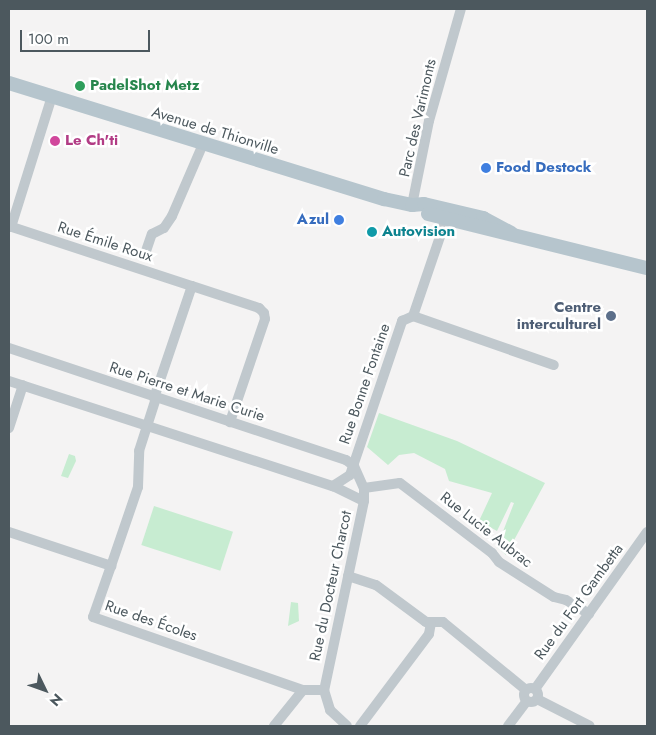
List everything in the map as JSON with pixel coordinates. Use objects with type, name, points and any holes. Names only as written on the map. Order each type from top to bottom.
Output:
[{"type":"main road","name":"Avenue de Thionville","points":[[9,83],[202,144],[412,206],[424,204],[448,214],[483,218],[511,233],[647,268]]},
{"type":"street","name":"Parc des Varimonts","points":[[412,206],[429,121],[461,9]]},
{"type":"street","points":[[10,227],[52,96]]},
{"type":"street","points":[[146,251],[152,234],[168,224],[202,144]]},
{"type":"street","points":[[448,214],[413,316],[554,365]]},
{"type":"street","name":"Rue Émile Roux","points":[[10,227],[259,308],[264,313],[265,319],[230,422]]},
{"type":"street","points":[[9,532],[111,566],[138,487],[137,458],[192,286]]},
{"type":"street","name":"Rue Bonne Fontaine","points":[[354,466],[402,321],[413,316]]},
{"type":"street","name":"Rue Pierre et Marie Curie","points":[[9,348],[346,460],[354,466]]},
{"type":"street","points":[[9,380],[334,486],[357,495],[364,501]]},
{"type":"street","points":[[9,428],[23,385]]},
{"type":"street","points":[[334,486],[343,482],[354,466]]},
{"type":"street","points":[[354,466],[364,488]]},
{"type":"street","name":"Rue Lucie Aubrac","points":[[364,488],[400,483],[492,553],[499,562],[554,597],[566,600],[589,614]]},
{"type":"street","name":"Rue du Docteur Charcot","points":[[324,690],[364,501],[364,488]]},
{"type":"street","name":"Rue du Fort Gambetta","points":[[508,726],[647,532]]},
{"type":"street","name":"Rue des Écoles","points":[[111,566],[94,617],[303,690],[324,690]]},
{"type":"street","points":[[348,576],[376,585],[421,619],[431,623],[443,622],[531,695],[590,726]]},
{"type":"street","points":[[360,726],[428,634],[431,623]]},
{"type":"street","points":[[274,726],[303,690]]},
{"type":"street","points":[[324,690],[330,710],[347,726]]},
{"type":"green space","points":[[379,413],[457,441],[545,483],[506,555],[497,547],[514,503],[511,502],[497,531],[479,521],[492,493],[449,481],[445,469],[414,453],[399,455],[388,465],[367,447]]},
{"type":"green space","points":[[69,454],[75,456],[76,461],[68,478],[61,476]]},
{"type":"green space","points":[[154,506],[233,532],[220,571],[141,545]]},
{"type":"green space","points":[[291,602],[298,603],[299,621],[288,626]]},
{"type":"place","name":"PadelShot Metz","points":[[80,86]]},
{"type":"place","name":"Le Ch'ti","points":[[55,141]]},
{"type":"place","name":"Food Destock","points":[[486,168]]},
{"type":"place","name":"Azul","points":[[339,220]]},
{"type":"place","name":"Autovision","points":[[372,232]]},
{"type":"place","name":"Centre interculturel","points":[[611,316]]}]
